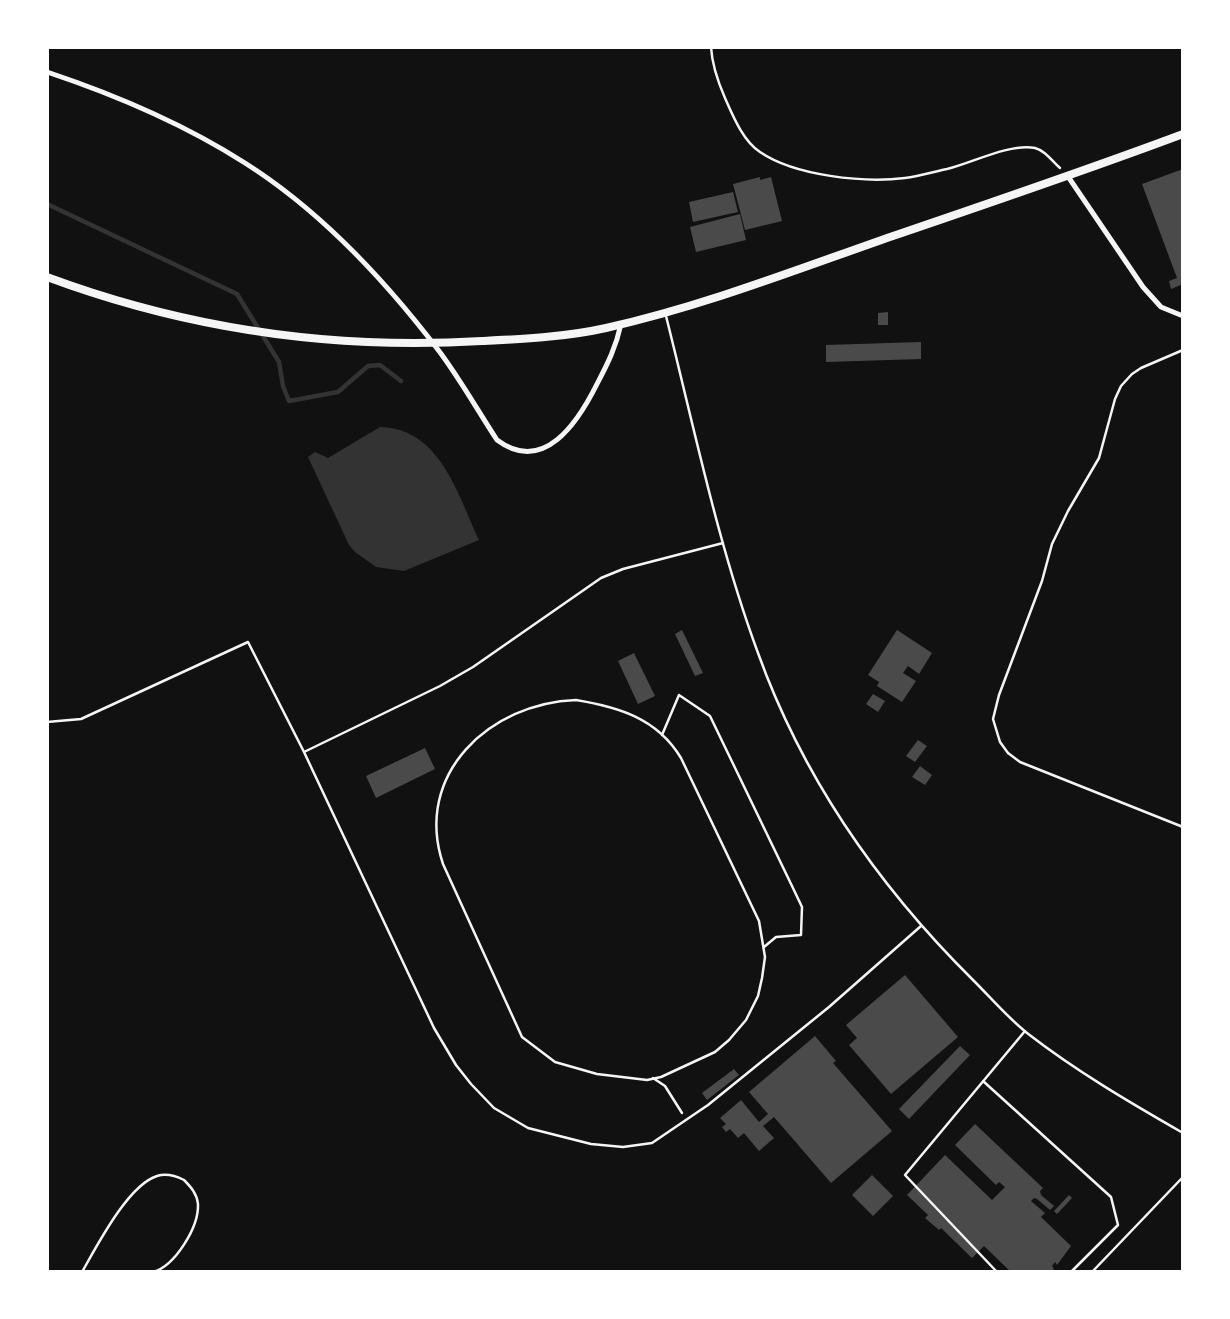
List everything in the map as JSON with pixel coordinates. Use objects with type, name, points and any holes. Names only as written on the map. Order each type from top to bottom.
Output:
[{"type":"main road","points":[[47,277],[103,298],[176,317],[249,330],[345,342],[456,343],[557,335],[621,324],[730,293],[1183,134]]},
{"type":"street","points":[[47,72],[159,115],[246,163],[284,190],[373,271],[440,353],[497,440],[508,449],[531,452],[544,448],[557,441],[570,427],[588,401],[617,345],[621,324]]},
{"type":"street","points":[[1067,174],[1143,287],[1161,307],[1183,316]]},
{"type":"lane","points":[[665,313],[724,543],[757,652],[808,764],[839,816],[864,854],[921,926],[1025,1031],[1113,1092],[1183,1133]]},
{"type":"lane","points":[[1183,350],[1141,368],[1121,386],[1099,458],[1052,544],[1042,581],[999,695],[993,719],[1000,743],[1020,761],[1183,827]]},
{"type":"lane","points":[[304,752],[440,686],[473,667],[601,578],[623,569],[724,543]]},
{"type":"lane","points":[[47,722],[82,719],[248,642],[304,752],[435,1028],[456,1065],[494,1108],[528,1128],[548,1134],[592,1144],[623,1147],[652,1143],[708,1105],[829,1007],[921,926]]},
{"type":"lane","points":[[998,1272],[905,1175],[1025,1031]]},
{"type":"lane","points":[[983,1081],[1111,1197],[1118,1224],[1071,1272]]},
{"type":"lane","points":[[82,1272],[110,1226],[145,1182],[156,1176],[177,1177],[192,1188],[198,1208],[184,1243],[174,1259],[153,1272]]},
{"type":"lane","points":[[1092,1272],[1183,1177]]},
{"type":"path","points":[[710,47],[717,79],[743,133],[757,151],[775,160],[804,170],[865,180],[916,175],[950,168],[1008,150],[1033,148],[1044,151],[1067,174]]},
{"type":"path","points":[[662,735],[679,695],[710,716],[792,886],[802,907],[801,935],[776,937],[764,947]]},
{"type":"path","points":[[552,701],[594,702],[626,712],[662,735],[676,749],[759,921],[764,947],[758,996],[746,1020],[715,1052],[670,1074],[653,1079],[617,1077],[555,1062],[522,1037],[443,863],[435,825],[440,794],[451,769],[468,747],[488,729],[513,714],[552,701]]},
{"type":"path","points":[[653,1079],[665,1086],[686,1119]]},
{"type":"shaded area","points":[[380,427],[401,430],[432,451],[454,485],[479,540],[404,571],[376,567],[355,552],[349,545],[308,457],[315,452],[328,458]]},
{"type":"building","points":[[1183,169],[1183,284],[1171,289],[1169,281],[1177,278],[1142,184]]},
{"type":"building","points":[[760,177],[760,180],[771,177],[782,221],[745,230],[733,184]]},
{"type":"building","points":[[733,192],[738,212],[693,222],[689,202]]},
{"type":"building","points":[[740,214],[746,240],[696,252],[690,227]]},
{"type":"building","points":[[888,312],[888,325],[878,325],[878,313]]},
{"type":"building","points":[[921,342],[921,359],[826,362],[826,345]]},
{"type":"building","points":[[682,630],[703,673],[695,676],[675,634]]},
{"type":"building","points":[[897,630],[932,653],[919,674],[908,666],[903,673],[916,681],[902,702],[877,686],[879,682],[868,675]]},
{"type":"building","points":[[634,653],[655,696],[638,704],[618,661]]},
{"type":"building","points":[[873,694],[885,701],[878,712],[866,704]]},
{"type":"building","points":[[918,740],[927,746],[915,762],[906,756]]},
{"type":"building","points":[[425,748],[435,769],[376,798],[366,776]]},
{"type":"building","points":[[920,766],[932,775],[925,785],[912,777]]},
{"type":"building","points":[[905,975],[958,1037],[891,1094],[849,1045],[857,1038],[846,1025]]},
{"type":"building","points":[[815,1036],[836,1061],[833,1063],[892,1131],[831,1183],[774,1117],[763,1126],[774,1138],[759,1151],[744,1133],[738,1138],[730,1129],[726,1132],[722,1127],[726,1124],[720,1118],[741,1100],[759,1122],[768,1114],[749,1092]]},
{"type":"building","points":[[960,1046],[970,1055],[909,1119],[899,1109]]},
{"type":"building","points":[[734,1069],[739,1075],[707,1100],[702,1093]]},
{"type":"building","points":[[975,1124],[1043,1188],[1041,1195],[1054,1206],[1050,1210],[1037,1199],[1031,1201],[1045,1213],[1041,1217],[1071,1246],[1057,1265],[1055,1262],[1051,1272],[1011,1272],[984,1246],[972,1258],[941,1228],[939,1230],[925,1218],[928,1215],[907,1195],[945,1155],[992,1200],[1005,1187],[999,1182],[996,1185],[955,1145]]},
{"type":"building","points":[[872,1175],[893,1196],[873,1216],[852,1195]]},
{"type":"building","points":[[1069,1195],[1072,1198],[1057,1214],[1054,1211]]},
{"type":"waterway","points":[[47,204],[237,294],[279,362],[289,401],[338,392],[368,366],[380,365],[401,381]]}]
